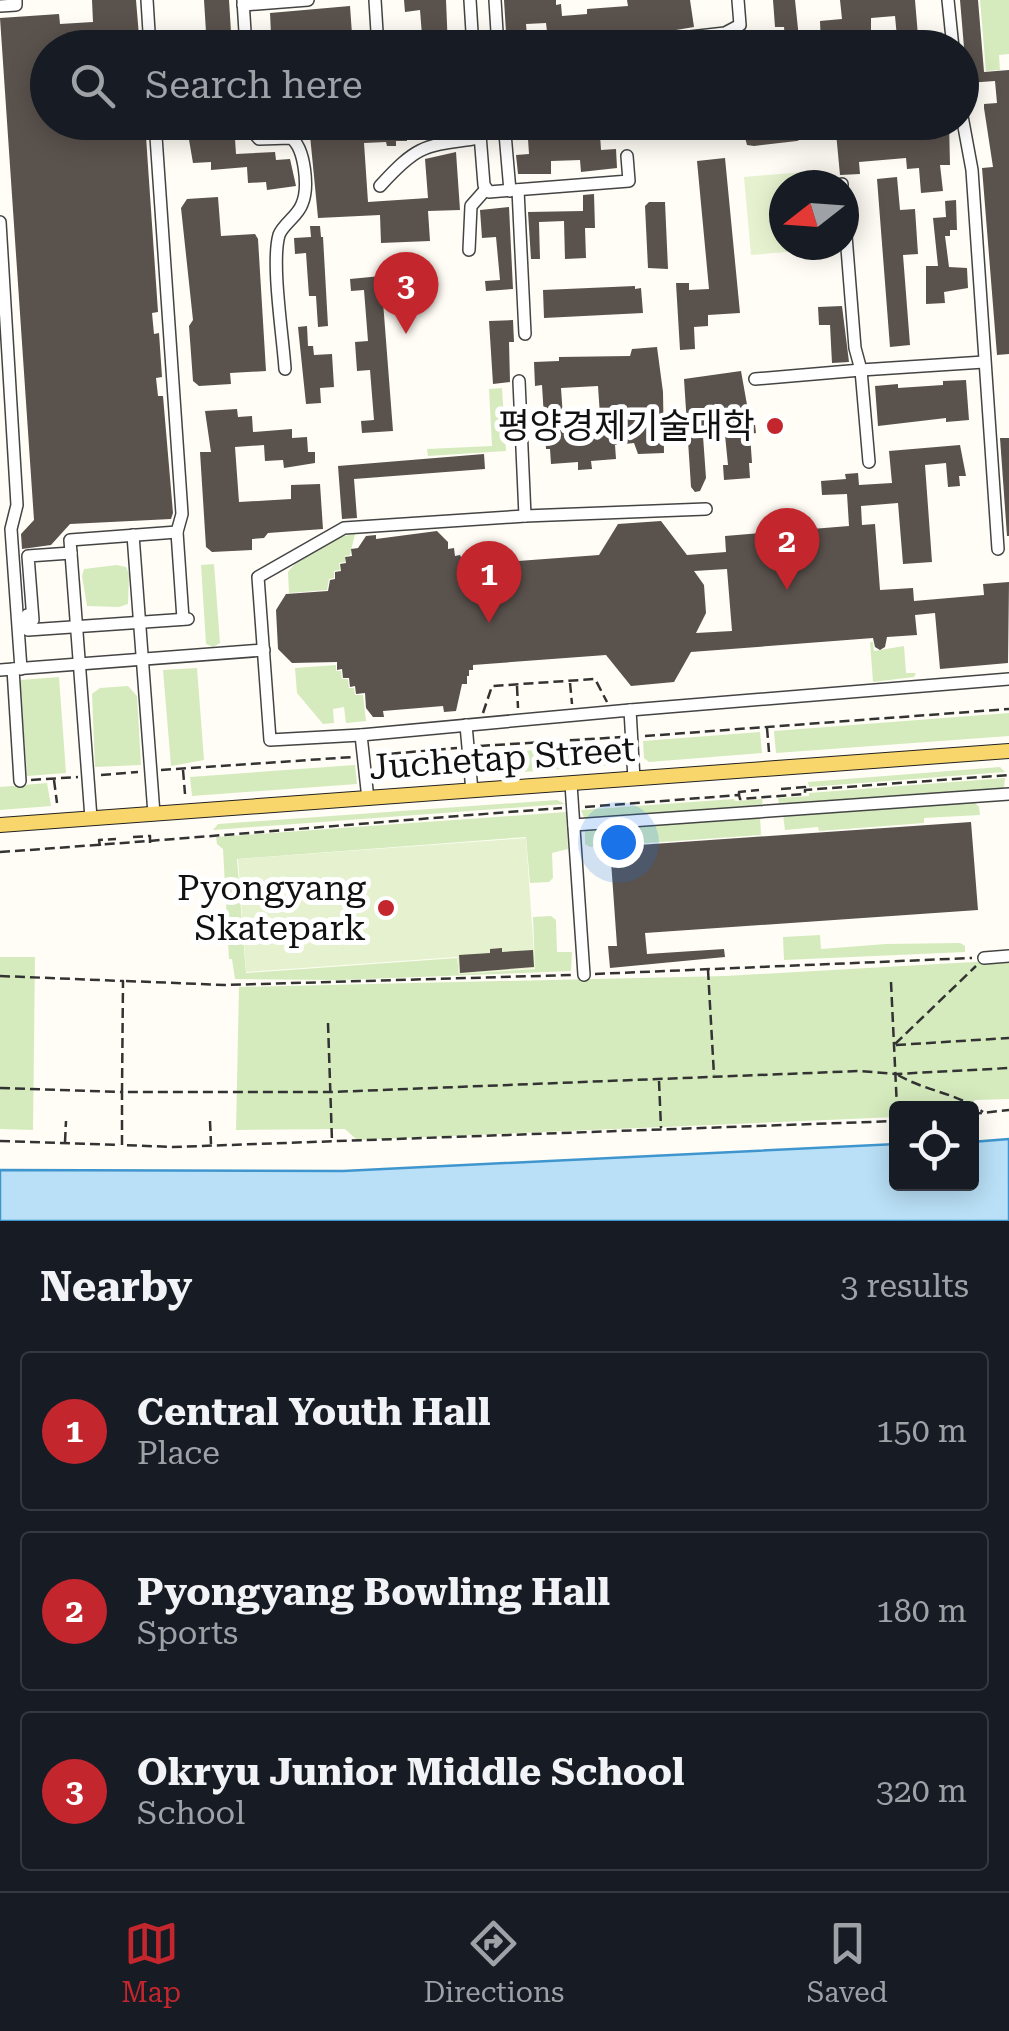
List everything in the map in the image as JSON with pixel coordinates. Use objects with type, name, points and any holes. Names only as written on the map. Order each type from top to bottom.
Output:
[{"type":"main road","name":"Juchetap Street","points":[[0,825],[1009,751]]},
{"type":"street","points":[[0,6],[16,5],[16,0]]},
{"type":"street","points":[[147,0],[149,30]]},
{"type":"street","points":[[245,30],[243,3],[308,0]]},
{"type":"street","points":[[375,0],[377,30]]},
{"type":"street","points":[[470,0],[472,30]]},
{"type":"street","points":[[495,0],[497,30]]},
{"type":"street","points":[[731,30],[740,25],[738,0]]},
{"type":"street","points":[[948,0],[951,30]]},
{"type":"street","points":[[156,140],[182,514],[177,532],[183,619]]},
{"type":"street","points":[[285,368],[278,266],[280,234],[302,207],[305,195],[300,149],[293,140]]},
{"type":"street","points":[[380,186],[400,164],[427,144],[462,140]]},
{"type":"street","points":[[469,250],[471,206],[486,189],[480,140]]},
{"type":"street","points":[[507,140],[525,334]]},
{"type":"street","points":[[966,140],[972,170],[998,549]]},
{"type":"street","points":[[486,189],[514,191],[628,181],[628,156]]},
{"type":"street","points":[[0,222],[17,505],[11,528],[11,669],[20,781]]},
{"type":"street","points":[[848,260],[869,462]]},
{"type":"street","points":[[755,379],[984,362]]},
{"type":"street","points":[[519,381],[525,516]]},
{"type":"street","points":[[706,509],[525,516],[336,530],[258,577],[270,740],[1009,679]]},
{"type":"street","points":[[91,818],[70,540],[177,532]]},
{"type":"street","points":[[133,535],[154,814]]},
{"type":"street","points":[[34,630],[28,556],[71,553]]},
{"type":"street","points":[[27,615],[28,630],[34,630],[190,618],[189,604]]},
{"type":"street","points":[[11,669],[264,650]]},
{"type":"street","points":[[630,710],[634,778]]},
{"type":"street","points":[[466,725],[472,791]]},
{"type":"street","points":[[361,735],[368,798]]},
{"type":"street","points":[[571,784],[584,975]]},
{"type":"street","points":[[574,826],[1009,794]]},
{"type":"street","points":[[984,958],[1009,956]]},
{"type":"path","points":[[486,704],[492,686],[595,679],[603,695]]},
{"type":"path","points":[[570,681],[572,697]]},
{"type":"path","points":[[516,685],[518,701]]},
{"type":"path","points":[[20,781],[1009,708]]},
{"type":"path","points":[[767,726],[769,752]]},
{"type":"path","points":[[183,768],[186,794]]},
{"type":"path","points":[[781,789],[1009,775]]},
{"type":"path","points":[[54,779],[57,803]]},
{"type":"path","points":[[740,796],[739,792],[759,790]]},
{"type":"path","points":[[0,852],[150,843],[216,833],[805,794],[805,790]]},
{"type":"path","points":[[132,838],[150,836],[150,843]]},
{"type":"path","points":[[100,846],[100,840],[116,839]]},
{"type":"path","points":[[0,976],[225,985],[984,958]]},
{"type":"path","points":[[894,1045],[984,958]]},
{"type":"path","points":[[708,970],[714,1076]]},
{"type":"path","points":[[122,1145],[123,981]]},
{"type":"path","points":[[890,982],[898,1101]]},
{"type":"path","points":[[328,1023],[332,1142]]},
{"type":"path","points":[[894,1045],[1009,1038]]},
{"type":"path","points":[[0,1088],[330,1092],[1009,1068]]},
{"type":"path","points":[[896,1074],[916,1086],[966,1100],[982,1112]]},
{"type":"path","points":[[658,1079],[661,1130]]},
{"type":"path","points":[[64,1091],[64,1102]]},
{"type":"path","points":[[209,1091],[209,1102]]},
{"type":"path","points":[[979,1113],[1009,1110]]},
{"type":"path","points":[[210,1120],[210,1146]]},
{"type":"path","points":[[66,1121],[66,1143]]},
{"type":"path","points":[[0,1142],[210,1146],[889,1121]]},
{"type":"green space","points":[[980,0],[1009,0],[1009,54],[999,55],[1000,70],[986,71]]},
{"type":"green space","points":[[769,175],[769,253],[751,255],[744,177]]},
{"type":"green space","points":[[502,388],[506,451],[428,456],[427,449],[492,446],[489,389]]},
{"type":"green space","points":[[355,534],[350,555],[339,563],[340,570],[334,571],[327,590],[289,593],[288,572],[301,558],[327,542]]},
{"type":"green space","points":[[214,564],[220,643],[213,647],[206,644],[201,565]]},
{"type":"green space","points":[[126,567],[129,574],[128,604],[87,606],[84,569]]},
{"type":"green space","points":[[870,642],[874,651],[904,646],[906,673],[916,673],[914,677],[873,682]]},
{"type":"green space","points":[[336,665],[336,671],[341,671],[342,679],[348,679],[355,695],[363,695],[366,721],[346,723],[344,707],[333,709],[334,723],[323,724],[297,693],[295,668]]},
{"type":"green space","points":[[197,668],[204,760],[171,766],[163,670]]},
{"type":"green space","points":[[59,677],[66,773],[27,776],[20,680]]},
{"type":"green space","points":[[128,686],[137,696],[141,765],[95,767],[92,694],[100,688]]},
{"type":"green space","points":[[1009,713],[1009,736],[776,753],[774,731]]},
{"type":"green space","points":[[760,732],[762,753],[649,762],[644,758],[643,741]]},
{"type":"green space","points":[[620,743],[622,764],[487,775],[485,754]]},
{"type":"green space","points":[[355,765],[357,784],[192,796],[190,777]]},
{"type":"green space","points":[[1000,767],[1005,772],[809,787],[808,782]]},
{"type":"green space","points":[[1005,778],[1000,789],[779,806],[778,798],[809,793]]},
{"type":"green space","points":[[47,783],[51,806],[0,810],[0,787]]},
{"type":"green space","points":[[762,799],[763,807],[585,820],[581,810]]},
{"type":"green space","points":[[557,800],[565,804],[213,830],[218,824]]},
{"type":"green space","points":[[974,802],[980,815],[819,831],[818,827],[785,830],[783,814]]},
{"type":"green space","points":[[566,812],[568,849],[552,853],[553,878],[549,882],[530,883],[526,837],[237,859],[246,973],[457,958],[459,974],[535,969],[533,917],[551,916],[556,920],[557,952],[572,952],[571,971],[340,980],[235,979],[229,959],[223,849],[216,837]]},
{"type":"green space","points":[[760,816],[761,835],[590,847],[585,844],[585,830]]},
{"type":"green space","name":"Pyongyang Skatepark","points":[[526,838],[535,968],[459,974],[457,957],[246,972],[238,859]]},
{"type":"green space","points":[[820,935],[821,949],[960,943],[965,952],[784,960],[783,937]]},
{"type":"green space","points":[[0,957],[35,957],[33,1130],[0,1129]]},
{"type":"green space","points":[[1009,960],[1009,1099],[889,1101],[889,1117],[357,1140],[345,1129],[236,1130],[239,987],[725,976]]},
{"type":"water","points":[[1009,1139],[1009,1221],[0,1221],[0,1170],[343,1171],[889,1144],[889,1191],[979,1191],[979,1141]]},
{"type":"building","points":[[92,0],[136,0],[138,30],[30,30],[30,140],[146,140],[158,312],[152,313],[154,334],[159,333],[162,377],[156,378],[158,396],[163,396],[173,513],[171,519],[70,524],[51,545],[22,549],[21,534],[34,520],[0,18],[59,14],[60,24],[93,22]]},
{"type":"building","points":[[204,0],[229,0],[231,30],[206,30]]},
{"type":"building","points":[[404,0],[446,0],[447,30],[422,30],[420,10],[405,12]]},
{"type":"building","points":[[504,0],[556,0],[556,5],[561,4],[562,16],[587,14],[587,9],[628,6],[627,0],[690,0],[694,27],[547,30],[546,23],[526,24],[526,30],[506,30]]},
{"type":"building","points":[[773,0],[795,0],[798,30],[775,27]]},
{"type":"building","points":[[840,0],[915,0],[918,30],[896,30],[895,16],[871,18],[871,30],[820,30],[820,21],[842,19]]},
{"type":"building","points":[[960,0],[978,0],[984,72],[1009,70],[1009,354],[997,355],[982,168],[993,167],[984,104],[997,103],[995,81],[979,82],[979,30],[963,30]]},
{"type":"building","points":[[350,6],[352,30],[271,30],[270,13]]},
{"type":"building","points":[[189,140],[235,140],[236,154],[275,152],[276,160],[290,159],[296,186],[267,190],[266,182],[248,183],[247,167],[211,170],[211,162],[193,163]]},
{"type":"building","points":[[310,140],[407,140],[396,141],[396,146],[387,146],[386,142],[364,143],[368,202],[428,198],[425,159],[456,152],[460,210],[428,211],[430,241],[381,243],[380,215],[318,218]]},
{"type":"building","points":[[528,140],[600,140],[601,150],[616,149],[617,168],[581,172],[580,160],[551,161],[551,174],[518,174],[516,155],[529,154]]},
{"type":"building","points":[[746,140],[799,140],[754,146],[747,145]]},
{"type":"building","points":[[837,140],[949,140],[950,165],[940,165],[943,191],[921,193],[919,168],[907,169],[906,158],[859,162],[860,174],[859,170],[840,170]]},
{"type":"building","points":[[725,158],[740,313],[708,315],[708,326],[694,327],[695,349],[680,350],[676,283],[689,283],[689,290],[709,289],[697,161]]},
{"type":"building","points":[[897,177],[900,210],[915,209],[918,254],[903,255],[910,345],[890,347],[877,179]]},
{"type":"building","points":[[594,194],[595,228],[585,228],[586,258],[565,259],[564,221],[539,222],[540,259],[531,259],[528,212],[583,211],[583,195]]},
{"type":"building","points":[[218,197],[221,236],[255,234],[258,239],[266,371],[230,373],[231,384],[199,386],[193,381],[189,326],[193,320],[181,208],[187,199]]},
{"type":"building","points":[[956,200],[957,230],[950,230],[950,236],[945,236],[949,267],[967,268],[968,288],[944,292],[945,303],[926,304],[926,266],[938,266],[933,218],[946,217],[945,201]]},
{"type":"building","points":[[649,202],[665,202],[668,269],[648,268],[645,206]]},
{"type":"building","points":[[509,207],[513,289],[486,291],[485,281],[500,280],[496,237],[482,238],[480,210]]},
{"type":"building","points":[[310,226],[320,226],[323,237],[328,326],[318,327],[316,296],[309,296],[306,253],[295,254],[294,238],[311,237]]},
{"type":"building","points":[[381,276],[393,431],[362,433],[361,421],[374,420],[370,370],[357,371],[355,342],[368,341],[364,290],[351,291],[350,279]]},
{"type":"building","points":[[641,288],[643,313],[544,318],[543,290]]},
{"type":"building","points":[[842,306],[849,362],[832,363],[830,325],[819,325],[818,307]]},
{"type":"building","points":[[513,320],[510,382],[493,384],[489,321]]},
{"type":"building","points":[[307,326],[308,346],[313,346],[314,355],[332,354],[334,387],[320,388],[321,403],[306,404],[298,327]]},
{"type":"building","points":[[657,347],[663,392],[664,453],[638,454],[634,443],[615,445],[616,459],[591,461],[592,469],[578,470],[578,462],[551,464],[550,449],[546,449],[542,385],[535,386],[534,362],[559,361],[559,357],[630,356],[632,349]],"holes":[[[598,386],[601,430],[564,432],[561,388]]]},
{"type":"building","points":[[741,371],[756,433],[750,434],[750,478],[724,480],[723,465],[728,465],[725,435],[703,436],[706,478],[700,491],[695,492],[691,487],[684,379]]},
{"type":"building","points":[[966,380],[969,420],[946,422],[946,418],[878,426],[875,386],[898,384],[898,388]]},
{"type":"building","points":[[237,409],[238,417],[252,416],[253,432],[292,429],[292,438],[307,437],[308,452],[315,452],[315,463],[284,468],[283,460],[265,461],[264,445],[235,447],[239,502],[291,499],[291,485],[320,484],[323,529],[268,533],[264,538],[252,539],[252,550],[212,552],[206,547],[200,452],[211,452],[205,411]]},
{"type":"building","points":[[1000,438],[1009,438],[1009,536],[1007,536]]},
{"type":"building","points":[[960,445],[966,476],[959,476],[960,486],[948,487],[946,463],[925,465],[932,562],[903,564],[898,503],[861,506],[862,525],[875,524],[880,590],[913,588],[914,601],[984,595],[983,584],[1009,582],[1008,663],[940,669],[935,613],[915,615],[917,635],[887,637],[880,650],[873,638],[691,652],[674,682],[631,686],[606,655],[473,665],[467,684],[462,684],[456,711],[444,712],[443,706],[383,711],[384,717],[373,717],[366,708],[365,693],[356,694],[349,678],[343,678],[342,669],[337,670],[337,662],[292,663],[278,649],[276,610],[286,594],[328,591],[335,572],[341,571],[340,564],[346,563],[345,557],[352,556],[351,549],[358,548],[366,536],[376,535],[376,539],[437,531],[465,565],[599,555],[618,524],[661,521],[687,555],[726,552],[725,536],[849,526],[847,494],[822,495],[821,481],[846,479],[845,474],[858,473],[859,485],[892,483],[889,451]],"holes":[[[727,569],[732,631],[696,633],[706,613],[704,585],[694,571]]]},
{"type":"building","points":[[484,454],[485,469],[354,479],[357,518],[342,519],[338,466]]},
{"type":"building","points":[[971,822],[978,910],[645,933],[647,954],[724,949],[725,957],[610,968],[608,946],[617,946],[610,847]]},
{"type":"building","points":[[502,948],[502,952],[533,950],[534,967],[460,973],[459,955],[490,953],[490,949]]},
{"type":"place","name":"Okryu Junior Middle School","points":[[406,334]]},
{"type":"place","name":"평양경제기술대학","points":[[775,426]]},
{"type":"place","name":"Pyongyang Bowling Hall","points":[[787,590]]},
{"type":"place","name":"Central Youth Hall","points":[[489,623]]},
{"type":"place","name":"Pyongyang Skatepark","points":[[386,908]]}]
